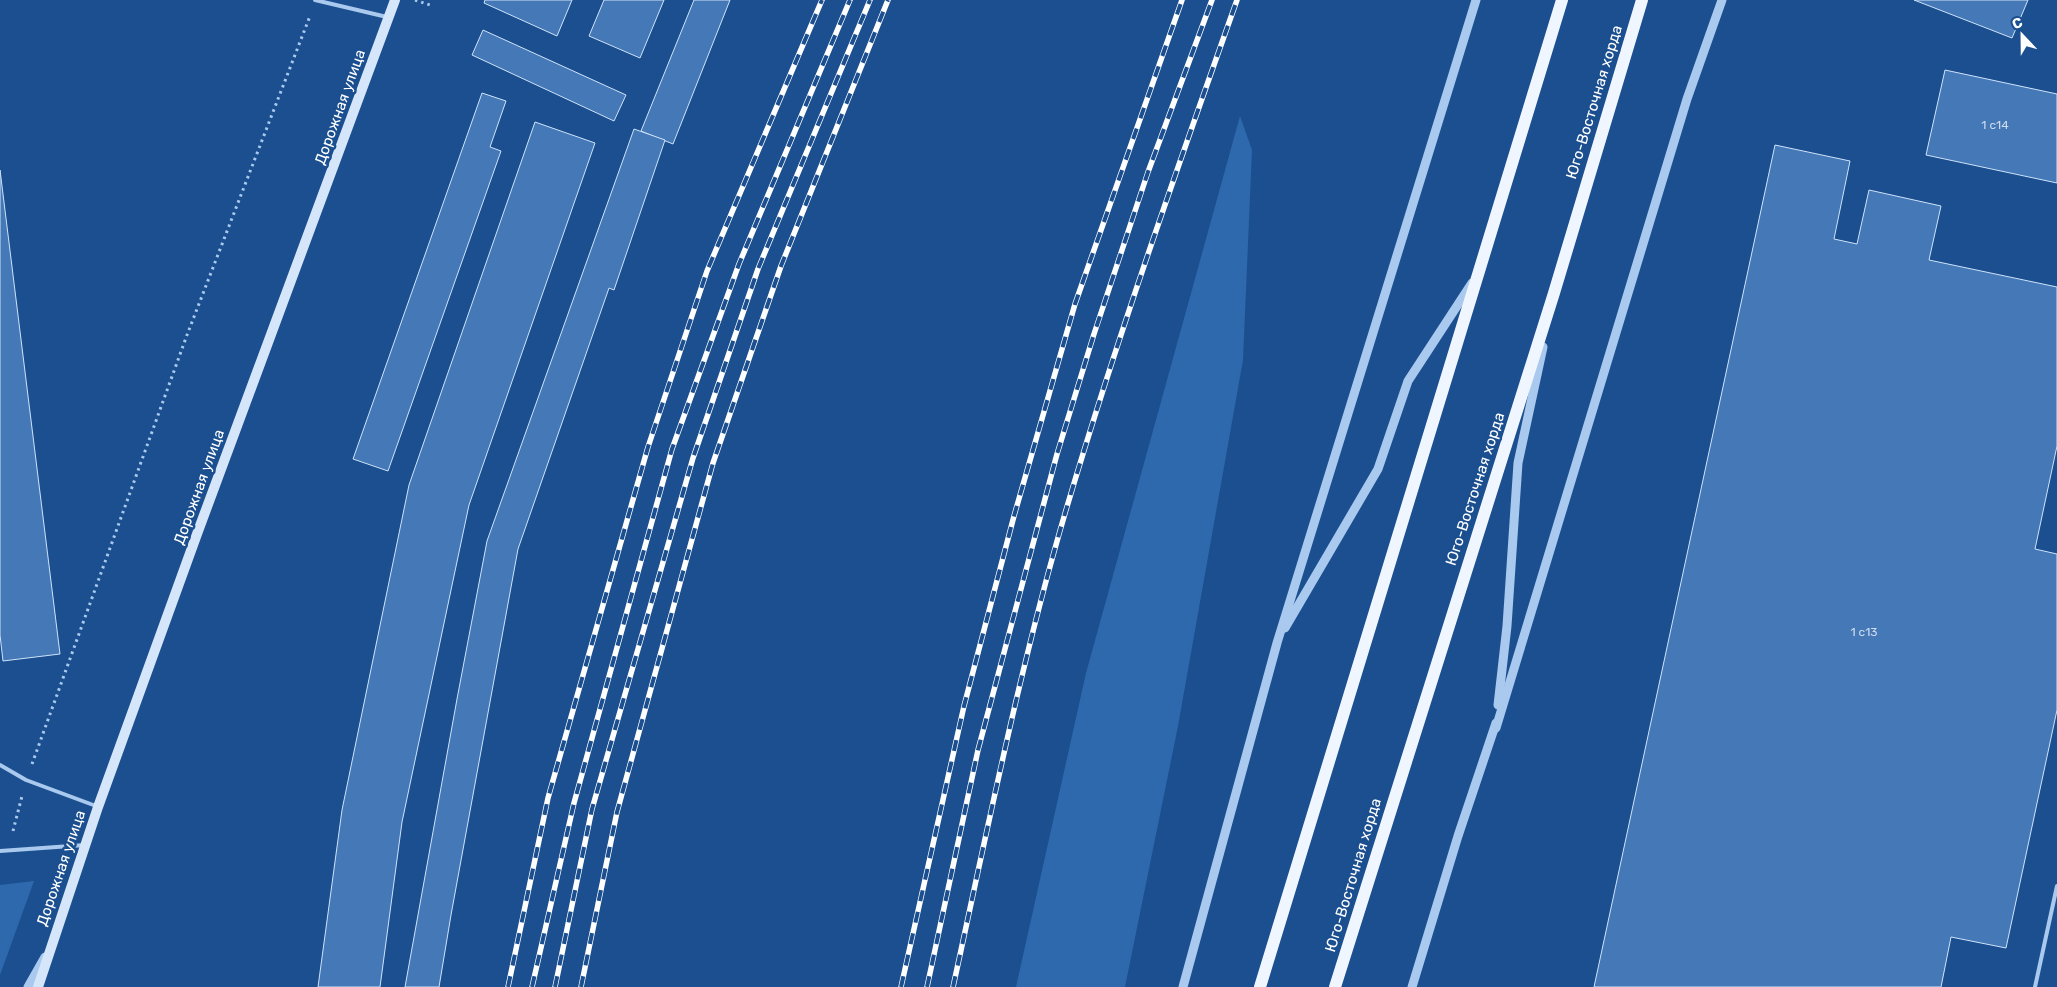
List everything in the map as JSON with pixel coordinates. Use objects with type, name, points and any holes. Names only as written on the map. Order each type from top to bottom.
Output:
[{"type":"main road","name":"Дорожная улица","points":[[38,987],[98,807],[395,0]]},
{"type":"main road","points":[[1260,987],[1562,0]]},
{"type":"main road","name":"Юго-Восточная хорда","points":[[1335,987],[1554,294],[1642,0]]},
{"type":"street","points":[[1183,987],[1277,643],[1476,0]]},
{"type":"street","points":[[1412,987],[1458,836],[1496,728],[1687,100],[1722,0]]},
{"type":"street","points":[[1277,643],[1378,469],[1408,382],[1477,274]]},
{"type":"street","points":[[1496,728],[1507,626],[1518,463],[1554,294]]},
{"type":"street","points":[[28,987],[49,951]]},
{"type":"lane","points":[[316,0],[389,18]]},
{"type":"lane","points":[[0,764],[26,780],[98,807]]},
{"type":"lane","points":[[0,851],[85,845]]},
{"type":"lane","points":[[2035,987],[2057,886]]},
{"type":"path","points":[[8,850],[26,780],[187,335],[316,0]]},
{"type":"path","points":[[414,0],[430,5]]},
{"type":"shaded area","points":[[1240,116],[1252,150],[1243,360],[1178,726],[1125,987],[1016,987],[1086,673]]},
{"type":"shaded area","points":[[34,881],[0,975],[0,885]]},
{"type":"building","points":[[485,0],[572,0],[557,36],[484,3]]},
{"type":"building","points":[[604,0],[664,0],[640,58],[589,36]]},
{"type":"building","points":[[694,0],[730,0],[673,144],[641,131]]},
{"type":"building","points":[[1914,0],[2028,0],[2012,38]]},
{"type":"building","points":[[483,30],[626,95],[614,121],[472,55]]},
{"type":"building","points":[[1945,70],[2057,94],[2057,183],[1926,155]]},
{"type":"building","points":[[482,93],[506,101],[490,147],[501,151],[388,471],[353,459]]},
{"type":"building","points":[[535,122],[595,143],[469,505],[402,822],[380,987],[318,987],[342,810],[409,485]]},
{"type":"building","points":[[634,129],[665,140],[614,290],[609,288],[518,549],[439,987],[405,987],[487,541]]},
{"type":"building","points":[[1775,145],[1850,161],[1834,239],[1857,244],[1869,190],[1941,206],[1929,260],[2057,287],[2057,446],[2035,549],[2057,554],[2057,710],[2006,948],[1951,937],[1941,987],[1594,987]]},
{"type":"building","points":[[0,170],[60,654],[3,661],[0,635]]},
{"type":"railway","points":[[508,987],[548,798],[648,447],[707,271],[822,0]]},
{"type":"railway","points":[[532,987],[574,803],[672,449],[739,264],[850,0]]},
{"type":"railway","points":[[555,987],[592,809],[693,458],[758,269],[870,0]]},
{"type":"railway","points":[[581,987],[617,812],[713,463],[781,266],[888,0]]},
{"type":"railway","points":[[901,987],[964,706],[1014,516],[1075,304],[1182,0]]},
{"type":"railway","points":[[927,987],[978,750],[1057,454],[1094,334],[1148,172],[1212,0]]},
{"type":"railway","points":[[953,987],[1019,687],[1049,569],[1127,318],[1237,0]]}]
